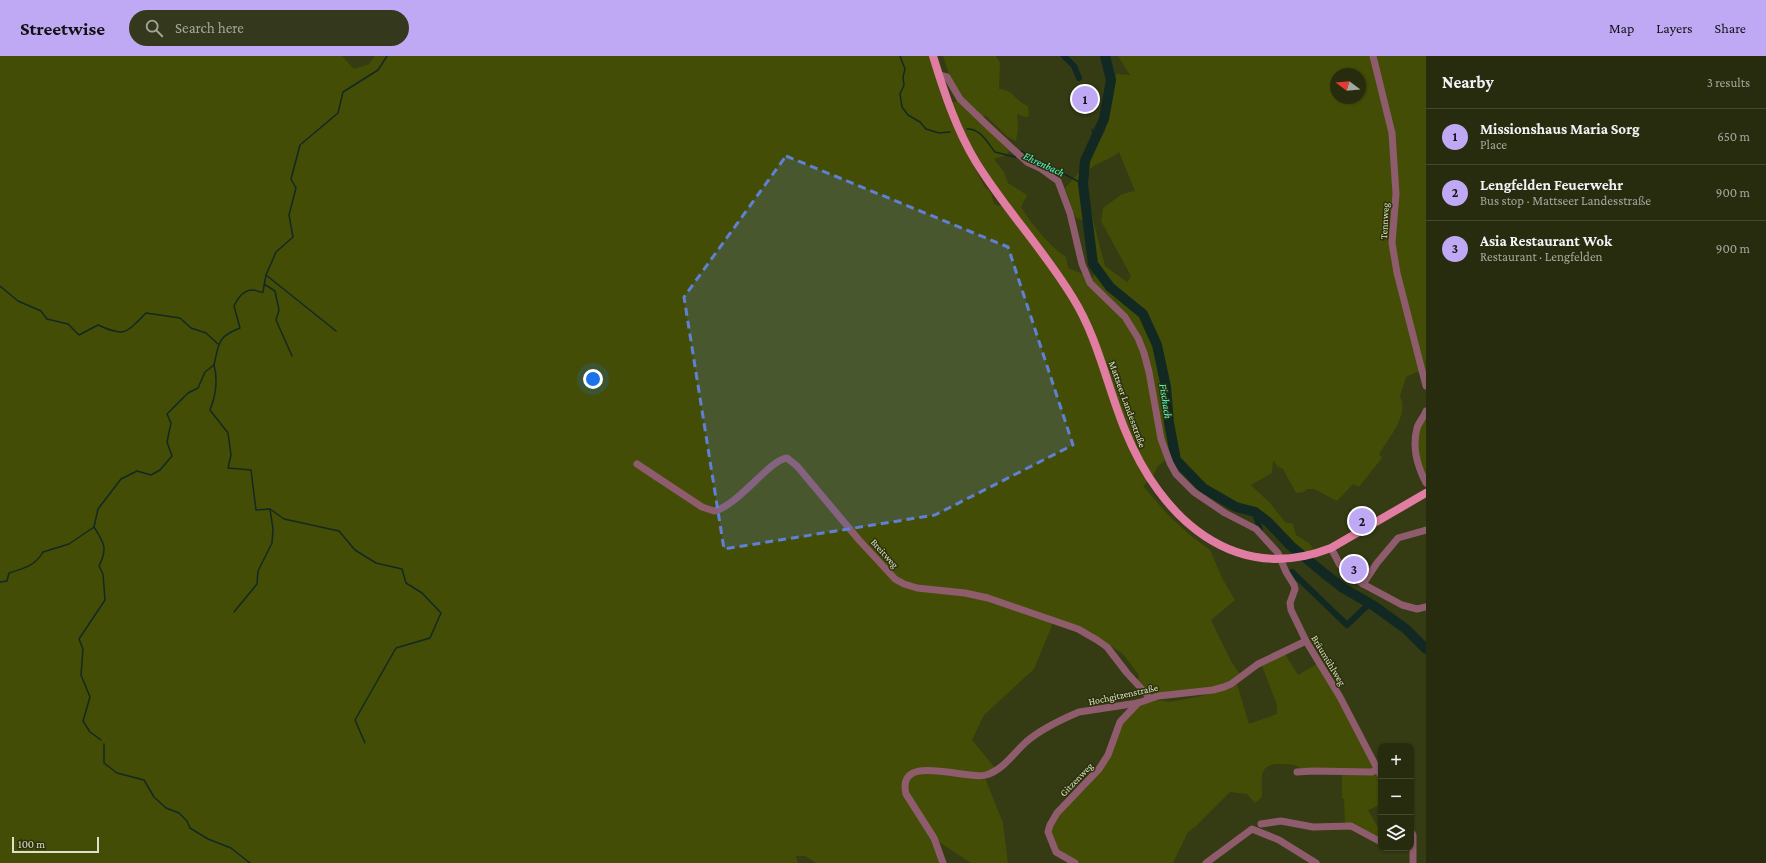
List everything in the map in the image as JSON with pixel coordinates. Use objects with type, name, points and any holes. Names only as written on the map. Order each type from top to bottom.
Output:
[{"type":"main road","name":"Mattseer Landesstraße","points":[[933,56],[958,127],[976,161],[1069,292],[1086,322],[1125,431],[1151,481],[1184,520],[1209,540],[1228,550],[1246,555],[1281,559],[1292,558],[1316,554],[1331,548],[1426,494]]},
{"type":"street","name":"Tennweg","points":[[1373,56],[1392,133],[1396,194],[1392,242],[1397,273],[1426,386]]},
{"type":"street","name":"Bräumühlweg","points":[[939,75],[947,77],[960,99],[1021,157],[1058,181],[1070,213],[1082,264],[1090,283],[1125,317],[1138,338],[1149,372],[1161,439],[1170,463],[1185,484],[1203,500],[1256,529],[1278,553],[1295,589],[1290,603],[1291,610],[1306,641],[1340,697],[1377,769]]},
{"type":"street","points":[[1426,411],[1417,428],[1416,448],[1417,464],[1426,483]]},
{"type":"street","name":"Breitweg","points":[[637,464],[702,507],[714,511],[727,506],[776,464],[787,458],[797,466],[864,545],[896,579],[904,584],[917,588],[965,592],[988,598],[1078,629],[1108,647],[1127,672],[1150,698]]},
{"type":"street","points":[[1363,584],[1377,563],[1398,538],[1426,530]]},
{"type":"street","points":[[1331,548],[1340,565],[1363,584],[1402,605],[1416,609],[1426,607]]},
{"type":"street","name":"Hochgitzenstraße","points":[[943,863],[934,838],[906,794],[904,787],[906,780],[912,773],[919,770],[970,776],[986,776],[1003,766],[1026,742],[1040,732],[1079,712],[1138,703],[1150,698],[1212,690],[1224,687],[1270,657],[1306,641]]},
{"type":"street","name":"Gitzenweg","points":[[1075,863],[1056,852],[1048,832],[1050,825],[1057,813],[1100,769],[1108,755],[1117,727],[1124,717],[1138,703]]},
{"type":"street","points":[[1297,772],[1372,772],[1377,769]]},
{"type":"street","points":[[1262,824],[1281,821],[1313,827],[1351,826],[1378,840]]},
{"type":"street","points":[[1206,863],[1252,829],[1279,840],[1316,863]]},
{"type":"street","points":[[1412,851],[1413,863]]},
{"type":"highlighted area","points":[[786,156],[1008,247],[1073,445],[935,515],[724,549],[684,297]]},
{"type":"green space","points":[[0,56],[342,56],[354,69],[369,64],[375,56],[930,56],[941,95],[952,124],[984,186],[991,193],[994,204],[999,206],[1010,203],[993,183],[972,148],[951,103],[958,101],[943,56],[996,56],[1000,63],[999,89],[1008,91],[1020,102],[1028,106],[1029,116],[1025,117],[1017,114],[1018,128],[1016,141],[1008,137],[985,115],[981,123],[1010,151],[1004,156],[994,159],[1004,172],[1008,183],[1027,195],[1021,207],[1041,234],[1054,248],[1066,257],[1068,268],[1093,278],[1098,263],[1092,223],[1076,218],[1065,188],[1088,162],[1105,131],[1116,74],[1130,75],[1118,56],[1426,56],[1426,378],[1425,373],[1417,372],[1406,377],[1400,396],[1402,411],[1400,418],[1397,426],[1379,454],[1382,458],[1359,487],[1353,484],[1337,501],[1314,489],[1307,489],[1304,492],[1296,493],[1283,469],[1278,467],[1273,461],[1272,473],[1251,485],[1270,503],[1285,522],[1293,524],[1296,535],[1309,543],[1313,548],[1300,552],[1272,522],[1260,512],[1253,507],[1231,500],[1213,490],[1198,480],[1177,457],[1164,461],[1157,467],[1153,477],[1143,486],[1169,516],[1191,536],[1210,550],[1223,580],[1235,600],[1211,620],[1231,661],[1239,673],[1235,681],[1227,685],[1156,696],[1151,694],[1137,682],[1139,675],[1123,654],[1088,631],[1055,618],[1034,669],[984,715],[972,740],[996,769],[987,773],[920,769],[904,786],[934,842],[942,863],[816,863],[805,856],[796,856],[798,863],[0,863]],"holes":[[[1119,152],[1135,191],[1122,194],[1103,208],[1101,221],[1131,276],[1127,282],[1105,266],[1093,219],[1087,184],[1087,172]]]},
{"type":"green space","points":[[1426,414],[1426,478],[1419,461],[1418,435]]},
{"type":"green space","points":[[1284,652],[1298,675],[1317,664],[1333,690],[1378,778],[1378,805],[1368,810],[1378,828],[1378,839],[1345,825],[1344,799],[1342,798],[1342,769],[1300,768],[1289,764],[1274,764],[1268,766],[1263,773],[1262,797],[1255,803],[1247,794],[1230,792],[1188,832],[1173,863],[1080,863],[1058,849],[1051,835],[1051,823],[1104,767],[1117,730],[1134,709],[1151,699],[1170,702],[1202,696],[1237,684],[1249,724],[1277,714],[1277,705],[1261,663]]},
{"type":"green space","points":[[921,772],[985,778],[1003,823],[1008,863],[971,863],[936,840],[909,795],[908,784],[911,777]]},
{"type":"waterway","points":[[101,740],[90,732],[83,721],[90,697],[81,675],[83,649],[79,639],[105,600],[103,574],[99,566],[102,560],[104,546],[94,527],[98,509],[121,479],[137,471],[151,475],[160,470],[172,456],[167,442],[171,423],[167,414],[188,393],[198,388],[205,372],[214,365],[220,342],[227,334],[240,328],[234,306],[237,300],[241,295],[249,290],[263,292],[266,275],[276,252],[293,237],[289,215],[296,188],[291,179],[300,145],[338,113],[343,92],[378,70],[387,56]]},
{"type":"waterway","name":"Ehrenbach","points":[[900,56],[905,69],[903,77],[904,85],[900,94],[902,107],[908,115],[920,122],[926,129],[939,133],[950,132]]},
{"type":"waterway","points":[[1064,56],[1074,66],[1079,78]]},
{"type":"waterway","name":"Fischach","points":[[1105,56],[1111,80],[1104,119],[1085,161],[1083,184],[1093,264],[1110,287],[1143,314],[1157,345],[1166,387],[1169,423],[1176,460],[1203,488],[1236,507],[1255,512],[1268,522],[1291,546],[1325,574],[1343,588],[1374,606],[1406,629],[1426,649]]},
{"type":"waterway","name":"Ehrenbach","points":[[967,129],[972,129],[979,133],[995,152],[1015,157],[1017,155]]},
{"type":"waterway","name":"Fischach","points":[[1092,129],[1095,141]]},
{"type":"waterway","name":"Ehrenbach","points":[[1020,153],[1021,151],[1083,184]]},
{"type":"waterway","points":[[266,275],[336,331]]},
{"type":"waterway","points":[[264,284],[275,291],[279,310],[276,320],[292,356]]},
{"type":"waterway","points":[[0,286],[18,301],[41,311],[47,319],[68,324],[79,335],[98,325],[114,331],[124,331],[129,329],[146,313],[180,318],[191,328],[206,333],[218,344]]},
{"type":"waterway","points":[[214,365],[216,388],[210,410],[228,433],[231,455],[228,468],[251,470],[256,510],[270,509],[284,519],[339,531],[355,550],[376,563],[402,569],[406,583],[422,593],[441,613],[430,638],[396,648],[355,720],[365,743]]},
{"type":"waterway","points":[[234,612],[257,584],[258,571],[272,543],[273,529],[270,509]]},
{"type":"waterway","points":[[1255,512],[1260,530]]},
{"type":"waterway","points":[[0,582],[7,581],[9,573],[33,563],[43,552],[69,544],[94,527]]},
{"type":"waterway","points":[[1292,572],[1347,625],[1370,603]]},
{"type":"waterway","points":[[104,744],[104,763],[117,773],[144,780],[154,797],[166,808],[179,813],[187,821],[190,828],[208,839],[231,848],[250,863]]},
{"type":"place","name":"Missionshaus Maria Sorg","points":[[1085,99]]},
{"type":"place","name":"Lengfelden Feuerwehr","points":[[1362,521]]},
{"type":"place","name":"Asia Restaurant Wok","points":[[1354,569]]}]
